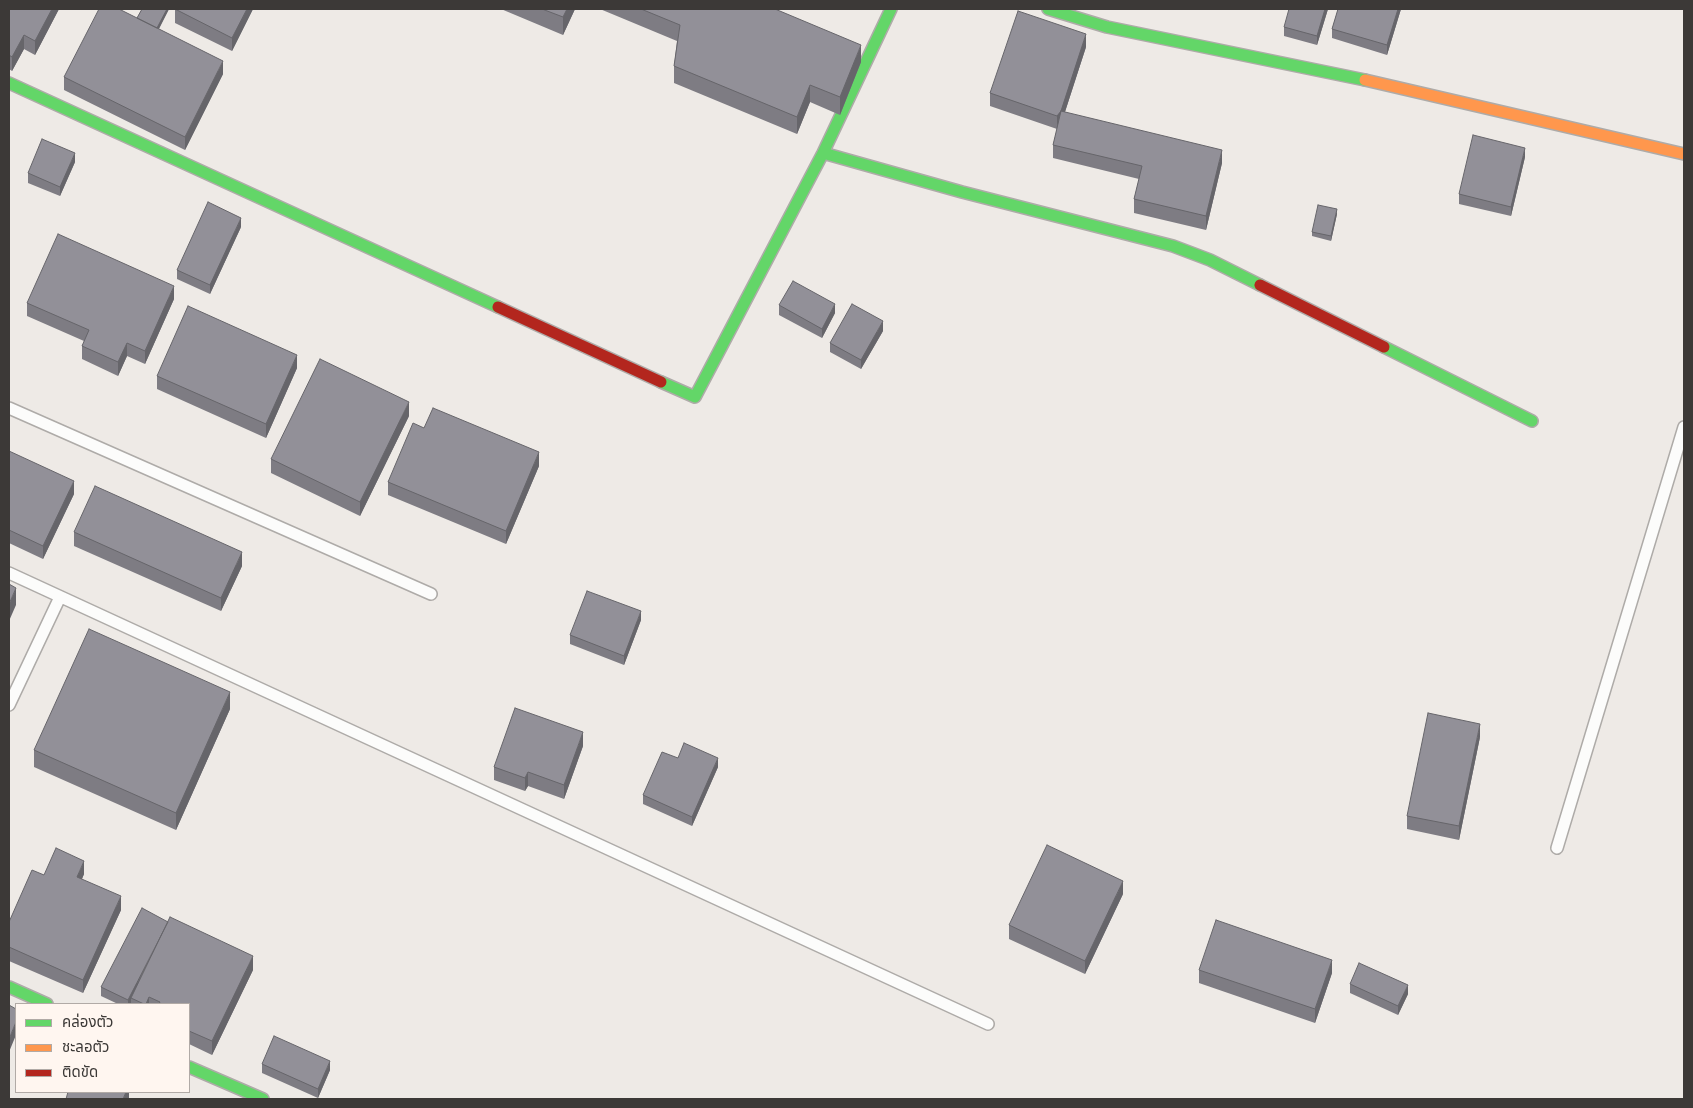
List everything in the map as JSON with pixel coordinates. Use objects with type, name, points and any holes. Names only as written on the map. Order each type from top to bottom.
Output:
[{"type":"street","points":[[9,84],[695,397],[824,153],[891,9]]},
{"type":"street","points":[[1048,9],[1108,27],[1348,76],[1684,154]]},
{"type":"street","points":[[824,153],[962,192],[1173,246],[1210,260],[1532,421]]},
{"type":"street","points":[[9,987],[45,1003]]},
{"type":"street","points":[[190,1067],[263,1099]]},
{"type":"lane","points":[[9,408],[430,594]]},
{"type":"lane","points":[[1557,848],[1684,427]]},
{"type":"lane","points":[[9,573],[988,1024]]},
{"type":"lane","points":[[9,704],[60,597]]},
{"type":"building","points":[[9,9],[52,9],[35,41],[24,35],[12,57],[9,55]]},
{"type":"building","points":[[99,9],[119,9],[223,61],[185,137],[64,77]]},
{"type":"building","points":[[142,9],[167,9],[157,28],[137,18]]},
{"type":"building","points":[[175,9],[247,9],[232,38]]},
{"type":"building","points":[[542,9],[567,9],[563,17]]},
{"type":"building","points":[[641,9],[775,9],[861,45],[840,97],[810,85],[797,117],[674,66],[680,25]]},
{"type":"building","points":[[1289,9],[1325,9],[1317,36],[1284,27]]},
{"type":"building","points":[[1338,9],[1398,9],[1387,45],[1332,29]]},
{"type":"building","points":[[1018,11],[1086,34],[1061,111],[1057,116],[990,93]]},
{"type":"building","points":[[1061,111],[1222,150],[1206,216],[1134,199],[1142,166],[1053,145]]},
{"type":"building","points":[[1473,135],[1525,148],[1511,207],[1459,194]]},
{"type":"building","points":[[42,139],[75,153],[60,187],[28,173]]},
{"type":"building","points":[[208,202],[241,218],[210,285],[177,270]]},
{"type":"building","points":[[1318,205],[1337,209],[1331,236],[1312,232]]},
{"type":"building","points":[[58,234],[174,286],[145,351],[127,343],[118,362],[82,346],[89,330],[27,303]]},
{"type":"building","points":[[793,281],[835,304],[822,329],[779,305]]},
{"type":"building","points":[[852,304],[883,321],[861,360],[830,343]]},
{"type":"building","points":[[188,306],[297,355],[266,424],[157,376]]},
{"type":"building","points":[[320,359],[409,402],[360,502],[271,459]]},
{"type":"building","points":[[433,408],[539,452],[506,531],[388,482],[413,423],[424,428]]},
{"type":"building","points":[[9,451],[74,481],[43,546],[9,530]]},
{"type":"building","points":[[95,486],[242,552],[221,598],[74,532]]},
{"type":"building","points":[[9,584],[16,588],[9,604]]},
{"type":"building","points":[[587,591],[641,611],[624,656],[570,635]]},
{"type":"building","points":[[89,629],[230,692],[176,813],[34,750]]},
{"type":"building","points":[[515,708],[583,732],[564,785],[528,772],[525,778],[494,767]]},
{"type":"building","points":[[1428,713],[1480,724],[1459,826],[1407,816]]},
{"type":"building","points":[[684,743],[718,758],[692,817],[643,795],[662,752],[678,758]]},
{"type":"building","points":[[1047,845],[1123,881],[1085,961],[1009,925]]},
{"type":"building","points":[[56,848],[84,861],[77,877],[121,896],[83,980],[9,947],[9,922],[32,870],[44,875]]},
{"type":"building","points":[[142,908],[168,922],[128,1000],[101,987]]},
{"type":"building","points":[[170,917],[253,956],[212,1041],[190,1031],[190,1003],[160,1003],[149,997],[146,1003],[142,1003],[131,998]]},
{"type":"building","points":[[1216,920],[1332,960],[1315,1009],[1199,970]]},
{"type":"building","points":[[1359,963],[1408,985],[1398,1006],[1350,984]]},
{"type":"building","points":[[9,1005],[15,1008],[15,1024],[9,1039]]},
{"type":"building","points":[[274,1036],[330,1061],[318,1089],[262,1064]]},
{"type":"building","points":[[68,1093],[126,1093],[123,1099],[66,1099]]},
{"type":"traffic: fast","points":[[661,382],[695,397],[823,153],[891,9]]},
{"type":"traffic: fast","points":[[1048,9],[1107,27],[1365,80]]},
{"type":"traffic: fast","points":[[9,83],[498,307]]},
{"type":"traffic: fast","points":[[823,153],[962,192],[1173,246],[1210,260],[1260,285]]},
{"type":"traffic: fast","points":[[1384,347],[1532,421]]},
{"type":"traffic: fast","points":[[9,987],[45,1003]]},
{"type":"traffic: fast","points":[[190,1067],[263,1099]]},
{"type":"traffic: slow","points":[[1365,80],[1684,154]]},
{"type":"traffic: jam","points":[[1260,285],[1384,347]]},
{"type":"traffic: jam","points":[[498,307],[661,382]]}]
